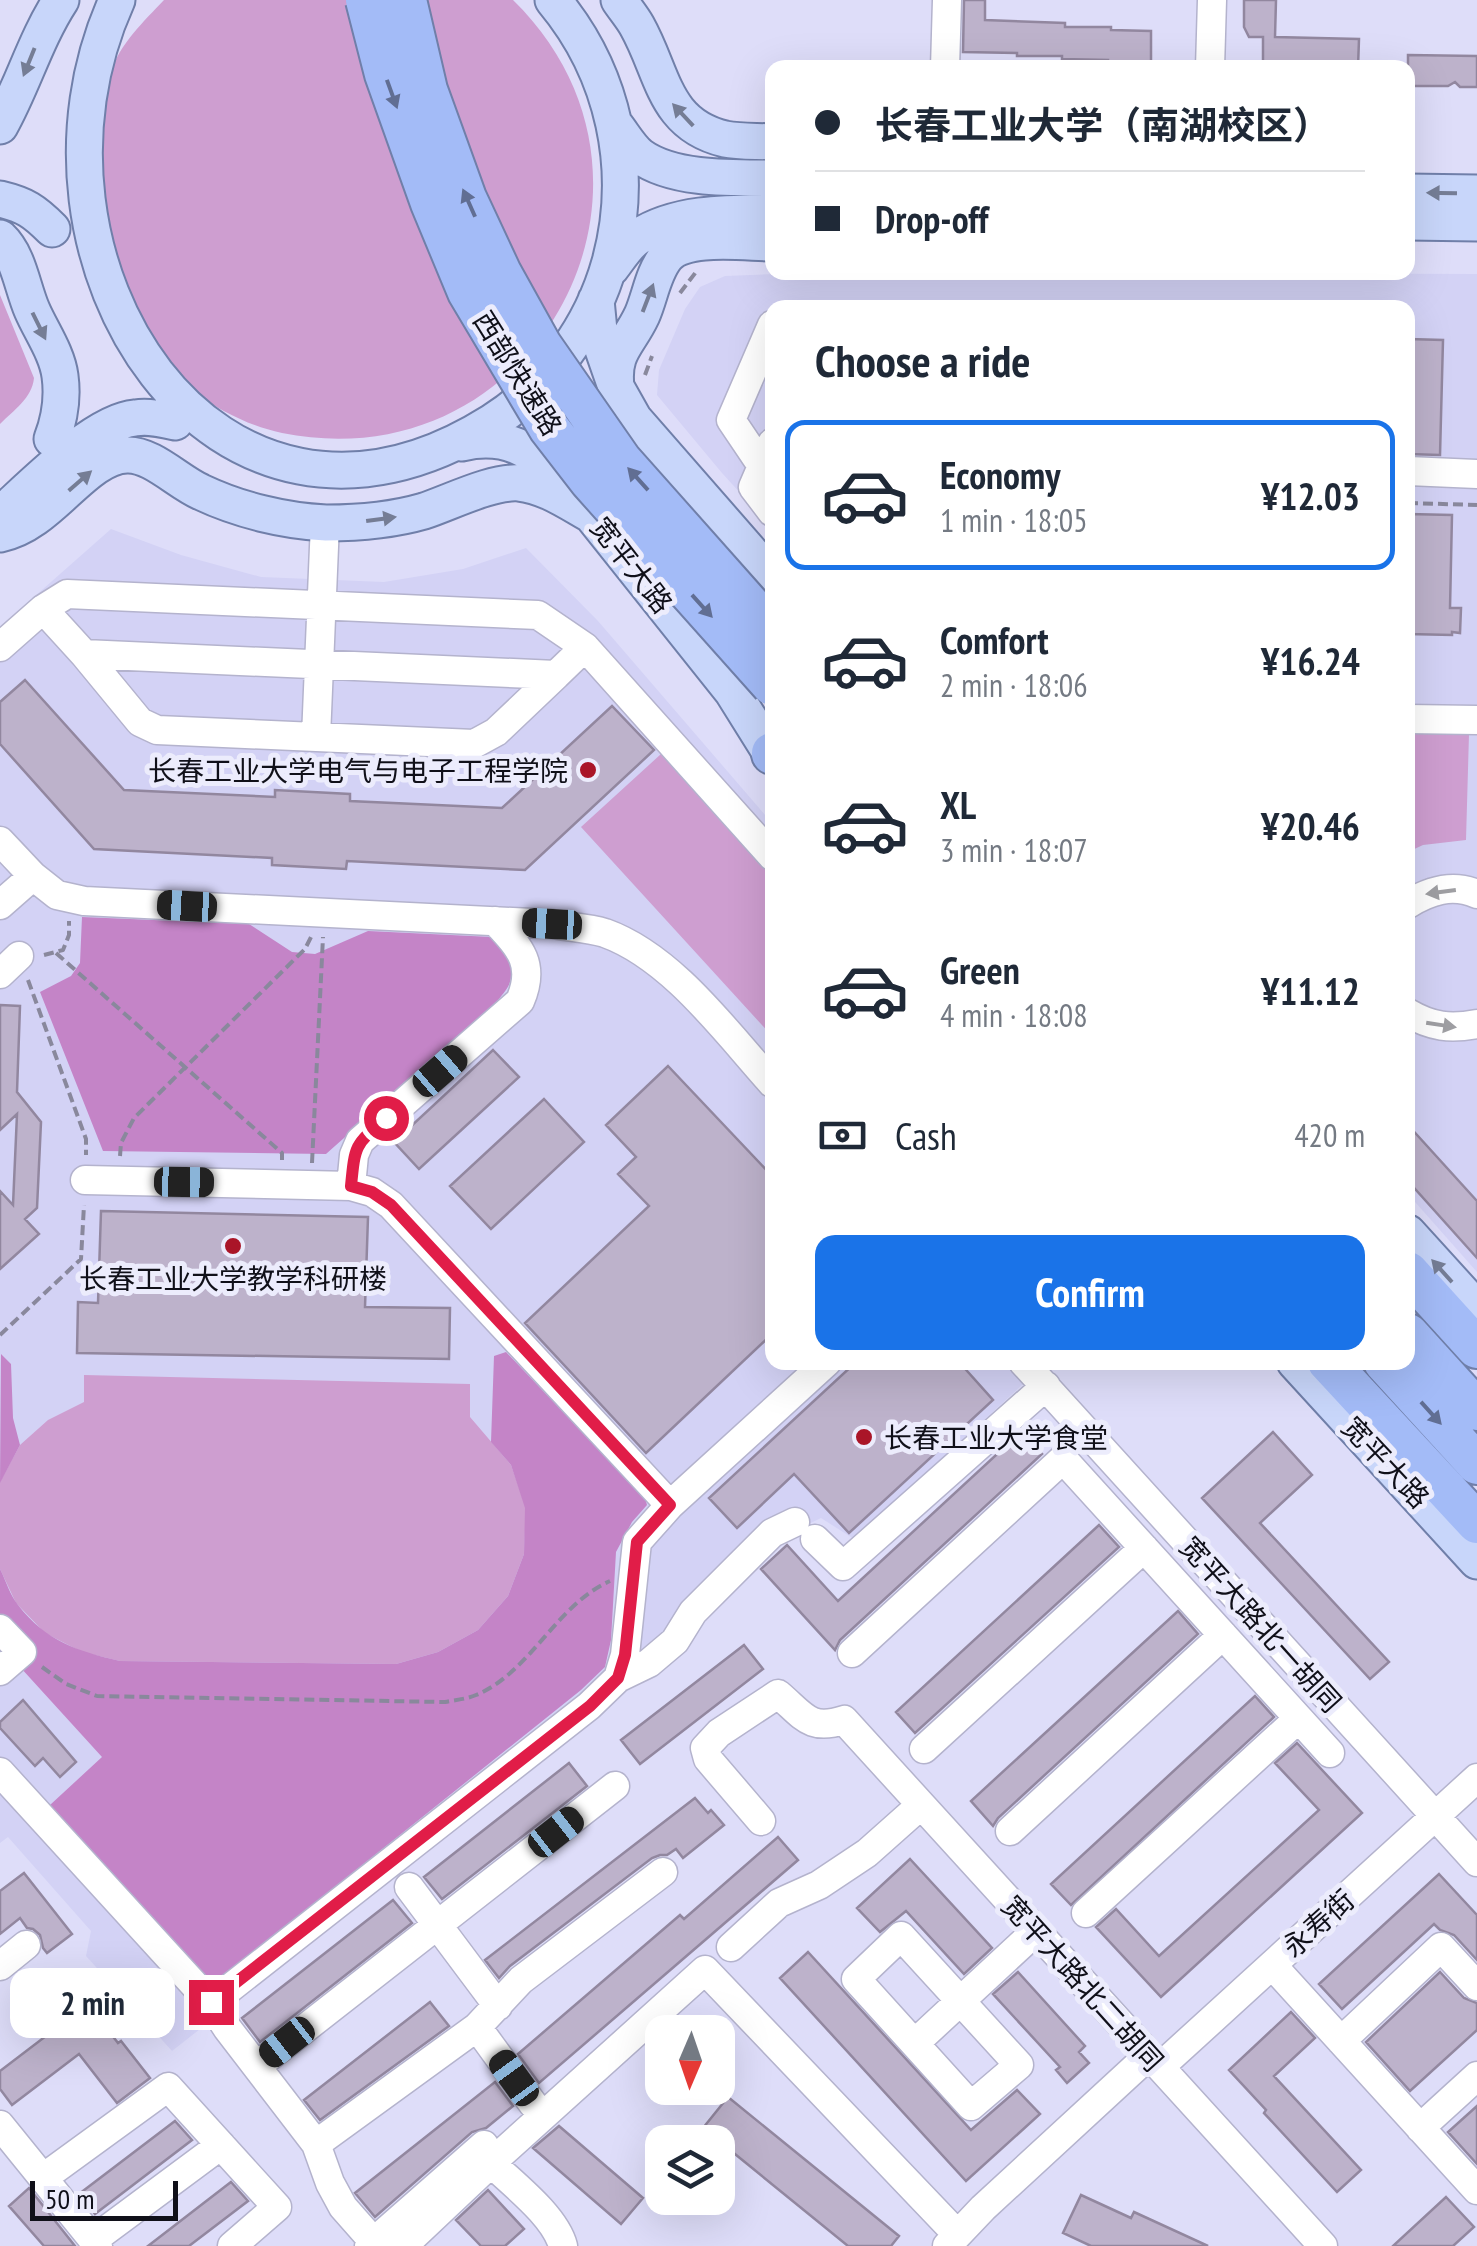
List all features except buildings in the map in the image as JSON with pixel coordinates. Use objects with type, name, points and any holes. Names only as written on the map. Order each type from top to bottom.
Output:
[{"type":"highway","name":"西部快速路","points":[[366,0],[385,74],[431,204],[468,292],[549,428],[590,481],[765,677]]},
{"type":"highway","name":"西部快速路","points":[[406,0],[428,90],[466,198],[541,345],[621,460],[765,622]]},
{"type":"highway","points":[[1415,1280],[1477,1348]]},
{"type":"highway","points":[[1415,1342],[1477,1410]]},
{"type":"highway","points":[[1335,1370],[1477,1523]]},
{"type":"highway","points":[[1391,1370],[1477,1464]]},
{"type":"main road","points":[[29,128],[16,98],[46,23],[61,0]]},
{"type":"main road","points":[[0,146],[21,138],[72,72],[117,0]]},
{"type":"main road","points":[[0,489],[52,439],[101,365],[178,423],[218,445],[304,468],[334,470],[394,464],[451,445],[503,416],[548,376],[583,327],[602,286],[620,214],[620,155],[615,125],[596,68],[553,0]]},
{"type":"main road","points":[[619,0],[638,27],[680,116],[699,130],[728,140],[765,142]]},
{"type":"main road","points":[[615,125],[637,153],[659,167],[698,174],[765,178]]},
{"type":"main road","points":[[0,199],[33,211],[56,245],[49,188]]},
{"type":"main road","points":[[1415,192],[1477,193]]},
{"type":"main road","points":[[765,213],[696,216],[667,222],[635,239],[602,286],[600,342],[630,381],[634,419],[765,569]]},
{"type":"main road","points":[[1415,222],[1477,223]]},
{"type":"main road","points":[[0,238],[13,255],[31,308],[60,372],[61,407],[52,439]]},
{"type":"main road","points":[[630,381],[614,367],[666,258],[676,249],[696,242],[765,243]]},
{"type":"main road","points":[[0,515],[105,428],[132,418],[178,423]]},
{"type":"main road","name":"宽平大路","points":[[451,445],[480,438],[502,440],[536,454],[562,478],[732,691],[765,743]]},
{"type":"main road","points":[[0,534],[37,518],[89,472],[110,458],[125,454],[143,456],[196,490],[230,504],[281,517],[324,522],[378,520],[406,515],[498,484],[520,483],[550,491],[595,517]]},
{"type":"main road","points":[[1415,1241],[1477,1309]]},
{"type":"main road","name":"宽平大路","points":[[1302,1370],[1477,1561]]},
{"type":"street","points":[[945,60],[947,0]]},
{"type":"street","points":[[1210,60],[1212,0]]},
{"type":"street","points":[[765,341],[731,420],[765,452]]},
{"type":"street","points":[[765,459],[753,486],[765,502]]},
{"type":"street","points":[[1415,471],[1477,474]]},
{"type":"street","points":[[316,737],[324,522]]},
{"type":"street","points":[[0,647],[43,609],[67,594],[538,615],[585,647],[765,848]]},
{"type":"street","points":[[43,609],[140,722],[157,730],[474,744],[496,732],[585,647]]},
{"type":"street","points":[[84,654],[556,675]]},
{"type":"street","points":[[1415,719],[1477,720]]},
{"type":"street","points":[[0,841],[32,876],[58,895],[84,901],[552,924],[605,933],[645,954],[687,988],[765,1075]]},
{"type":"street","points":[[0,906],[32,876]]},
{"type":"street","points":[[1415,900],[1446,888],[1477,894]]},
{"type":"street","points":[[351,1186],[354,1154],[360,1140],[520,1001],[528,982],[527,963],[512,939],[494,921]]},
{"type":"street","points":[[1415,1017],[1430,1025],[1454,1028],[1477,1024]]},
{"type":"street","points":[[85,1180],[351,1186],[372,1192],[391,1205],[670,1505]]},
{"type":"street","points":[[618,1678],[625,1655],[637,1542],[670,1505],[818,1370]]},
{"type":"street","name":"宽平大路北一胡同","points":[[1031,1370],[1477,1862]]},
{"type":"street","points":[[211,2002],[590,1706],[618,1678],[648,1663],[675,1641],[693,1612],[772,1533],[805,1531],[843,1566],[1046,1386]]},
{"type":"street","points":[[852,1653],[1063,1459],[1330,1753]]},
{"type":"street","points":[[924,1750],[1144,1548]]},
{"type":"street","points":[[1174,1581],[1200,1556]]},
{"type":"street","points":[[0,1629],[22,1652],[0,1671]]},
{"type":"street","points":[[1010,1831],[1223,1635]]},
{"type":"street","name":"宽平大路北二胡同","points":[[761,1821],[708,1759],[704,1748],[719,1733],[778,1694],[813,1723],[824,1726],[844,1720],[1323,2246]]},
{"type":"street","points":[[1086,1912],[1298,1719]]},
{"type":"street","points":[[0,1772],[211,2002],[316,2144],[343,2207],[371,2243],[702,1956]]},
{"type":"street","name":"永寿街","points":[[952,2240],[1154,2062],[1272,1965],[1477,1778]]},
{"type":"street","points":[[257,2066],[615,1786]]},
{"type":"street","points":[[732,1947],[780,1903],[820,1885],[866,1853],[921,1805]]},
{"type":"street","points":[[316,2144],[477,2027],[521,1980],[663,1872]]},
{"type":"street","points":[[409,1887],[498,2006]]},
{"type":"street","points":[[914,2043],[1036,1931]]},
{"type":"street","points":[[901,1936],[1020,2065],[971,2106],[914,2043],[856,1979],[901,1936]]},
{"type":"street","points":[[0,1966],[26,1946]]},
{"type":"street","points":[[1341,2041],[1441,1947],[1477,1986]]},
{"type":"street","points":[[1272,1965],[1476,2188]]},
{"type":"street","points":[[403,2246],[706,1970],[952,2240]]},
{"type":"street","points":[[477,2027],[532,2104]]},
{"type":"street","points":[[1420,2128],[1477,2076]]},
{"type":"street","points":[[43,2178],[168,2088],[277,2206],[232,2246]]},
{"type":"street","points":[[0,2125],[96,2243],[220,2145]]},
{"type":"street","points":[[491,2162],[552,2223],[564,2246]]},
{"type":"path","points":[[672,303],[696,272],[708,267]]},
{"type":"path","points":[[630,381],[652,356]]},
{"type":"path","points":[[1415,503],[1477,506]]},
{"type":"path","points":[[0,1335],[81,1259],[86,1139],[9,965],[63,950],[69,935],[68,897]]},
{"type":"path","points":[[120,1181],[120,1143],[134,1118],[305,948],[324,913]]},
{"type":"path","points":[[311,1185],[324,913]]},
{"type":"path","points":[[56,953],[282,1154],[282,1184]]},
{"type":"path","points":[[22,1652],[66,1684],[97,1696],[445,1702],[477,1694],[511,1672],[554,1624],[597,1587],[632,1570]]},
{"type":"shaded area","points":[[164,0],[513,0],[567,73],[591,152],[589,230],[562,304],[516,366],[451,412],[372,437],[270,430],[225,411],[177,382],[85,206],[105,92],[115,62],[133,34]]},
{"type":"shaded area","points":[[765,274],[765,280],[1415,280],[1415,274],[1477,274],[1477,1272],[1415,1202],[1415,300],[765,300],[765,520],[657,395],[659,370],[685,309],[700,287],[725,276]]},
{"type":"shaded area","points":[[0,295],[34,378],[26,398],[0,424]]},
{"type":"shaded area","points":[[111,529],[181,555],[261,577],[384,582],[463,569],[526,548],[598,621],[765,815],[765,1370],[1038,1370],[854,1539],[821,1518],[788,1534],[594,1720],[172,2051],[86,1956],[91,1931],[8,1837],[0,1843],[0,627]]},
{"type":"shaded area","points":[[1415,732],[1469,734],[1466,840],[1415,849]]},
{"type":"shaded area","points":[[661,754],[765,869],[765,1028],[581,827]]},
{"type":"shaded area","points":[[82,917],[249,924],[292,952],[315,954],[368,931],[492,937],[512,969],[508,987],[496,1003],[326,1154],[103,1151],[40,992],[71,976],[80,963]]},
{"type":"shaded area","points":[[506,1352],[645,1498],[647,1505],[632,1522],[616,1552],[611,1640],[605,1667],[225,1975],[215,1979],[201,1977],[50,1805],[102,1757],[0,1645],[0,1569],[15,1601],[40,1628],[76,1648],[120,1661],[396,1664],[438,1652],[478,1630],[508,1596],[524,1554],[525,1508],[511,1465],[491,1442],[494,1356]]},
{"type":"shaded area","points":[[1,1354],[11,1364],[13,1418],[20,1445],[0,1483]]},
{"type":"shaded area","points":[[84,1375],[470,1384],[470,1417],[511,1465],[526,1508],[524,1554],[508,1596],[478,1630],[438,1652],[396,1664],[120,1661],[82,1652],[45,1633],[16,1603],[0,1569],[0,1482],[20,1445],[48,1420],[84,1402]]},
{"type":"place","name":"长春工业大学电气与电子工程学院","points":[[588,770]]},
{"type":"place","name":"长春工业大学教学科研楼","points":[[233,1246]]},
{"type":"place","name":"长春工业大学食堂","points":[[864,1437]]},
{"type":"route","points":[[211,2002],[590,1706],[618,1678],[625,1655],[637,1542],[670,1505],[391,1205],[372,1192],[351,1186],[354,1154],[360,1140],[386,1118]]}]
